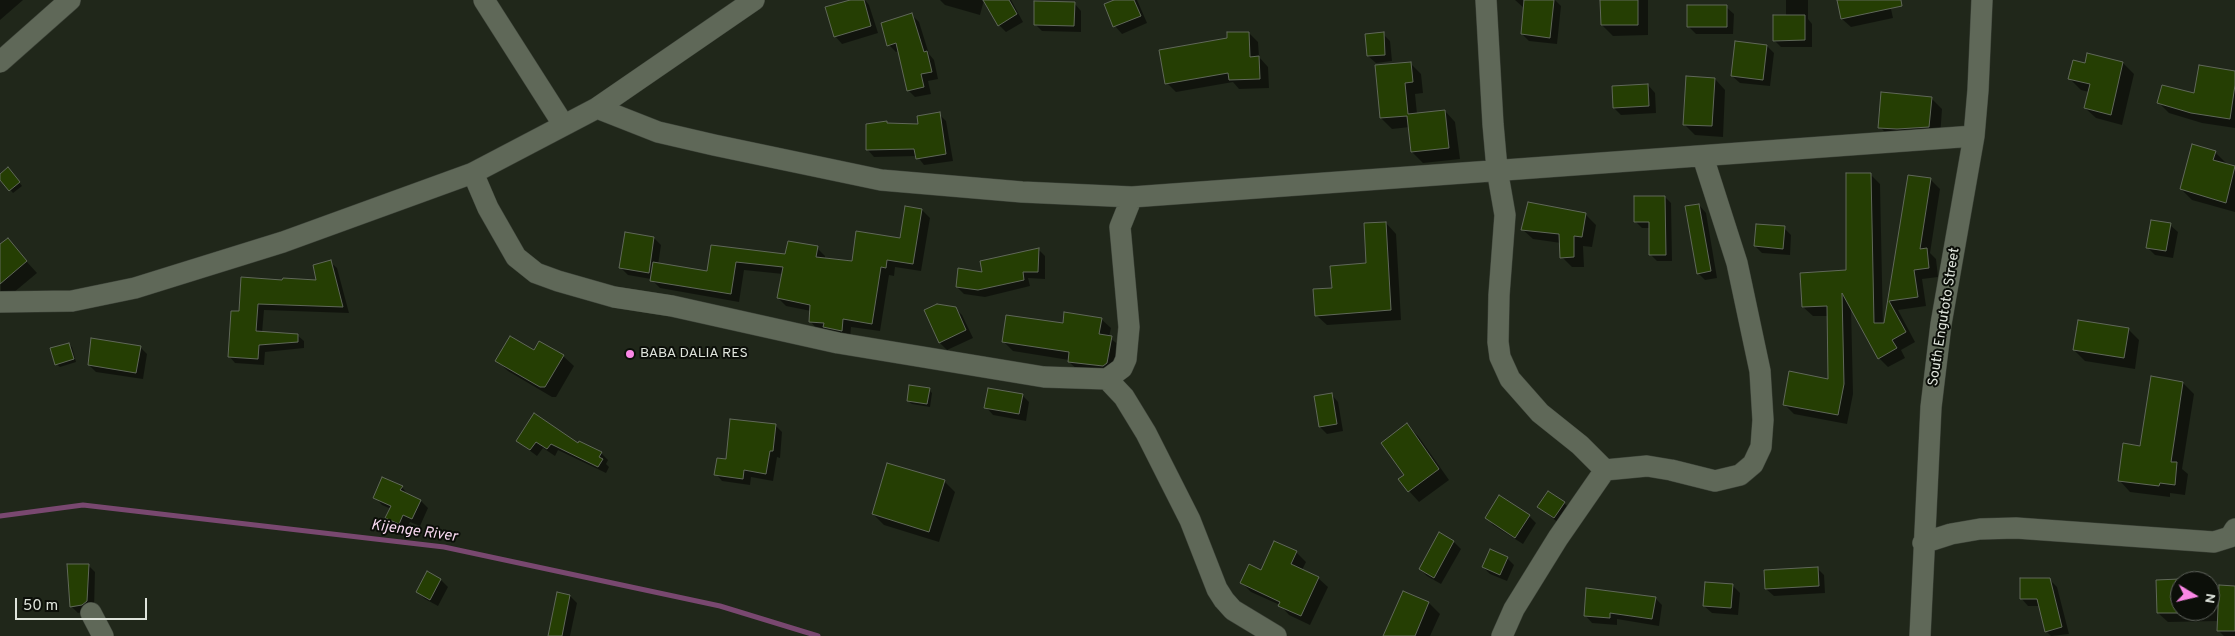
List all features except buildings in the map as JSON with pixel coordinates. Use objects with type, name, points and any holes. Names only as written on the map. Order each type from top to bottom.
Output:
[{"type":"street","points":[[0,62],[70,0]]},
{"type":"street","points":[[484,0],[563,124]]},
{"type":"street","points":[[0,302],[72,302],[134,288],[283,242],[473,172],[597,108],[754,0]]},
{"type":"street","points":[[1486,0],[1497,169],[1505,215],[1499,295],[1498,342],[1504,368],[1510,380],[1540,413],[1580,445],[1605,470]]},
{"type":"street","name":"South Engutoto Street","points":[[1920,636],[1923,543],[1934,379],[1941,324],[1974,136],[1982,0]]},
{"type":"street","points":[[597,108],[658,132],[881,180],[1022,192],[1132,197],[1497,169],[1704,157],[1974,136]]},
{"type":"street","points":[[1502,636],[1514,609],[1558,538],[1605,470],[1647,466],[1715,481],[1740,475],[1753,464],[1761,447],[1764,420],[1760,371],[1737,263],[1704,157]]},
{"type":"street","points":[[473,172],[488,208],[516,257],[536,273],[558,281],[614,297],[672,306],[838,343],[1044,377],[1107,379],[1122,368],[1126,359],[1129,327],[1120,227],[1132,197]]},
{"type":"street","points":[[1107,379],[1124,397],[1146,432],[1190,520],[1217,588],[1224,600],[1233,610],[1276,636]]},
{"type":"street","points":[[1923,543],[1951,534],[1973,530],[2016,528],[2214,542],[2225,540],[2234,532]]},
{"type":"street","points":[[90,613],[103,636]]},
{"type":"waterway","name":"Kijenge River","points":[[0,516],[83,505],[444,547],[720,606],[818,636]]},
{"type":"place","name":"BABA DALIA RES","points":[[630,354]]}]
